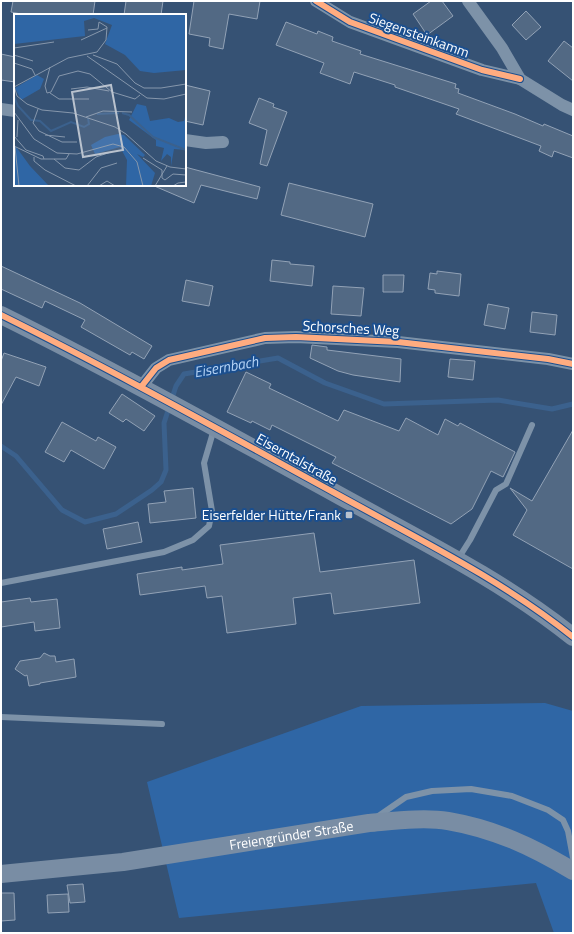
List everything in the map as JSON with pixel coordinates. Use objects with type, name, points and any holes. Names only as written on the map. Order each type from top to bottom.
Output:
[{"type":"main road","name":"Eiserntalstraße","points":[[1,315],[142,387],[458,560],[516,596],[573,637]]},
{"type":"main road","name":"Freiengründer Straße","points":[[1,874],[122,862],[369,823],[407,820],[447,821],[481,828],[514,839],[544,853],[573,870]]},
{"type":"street","name":"Siegensteinkamm","points":[[316,1],[350,22],[482,70],[520,79]]},
{"type":"street","points":[[468,1],[502,48],[520,79],[562,105],[573,110]]},
{"type":"street","points":[[1,109],[14,112]]},
{"type":"street","points":[[186,140],[206,143],[223,142]]},
{"type":"street","name":"Schorsches Weg","points":[[142,387],[156,368],[169,360],[265,338],[310,337],[398,342],[540,358],[573,364]]},
{"type":"lane","points":[[458,560],[496,490],[506,484],[532,425]]},
{"type":"lane","points":[[1,583],[164,552],[193,540],[209,526],[212,511],[204,463],[214,427]]},
{"type":"lane","points":[[1,717],[162,724]]},
{"type":"lane","points":[[369,823],[406,797],[432,791],[471,789],[512,796],[548,810],[563,820],[568,831],[573,858]]},
{"type":"shaded area","points":[[545,703],[573,711],[573,933],[554,933],[536,883],[179,918],[147,782],[361,706]]},
{"type":"building","points":[[13,1],[95,1],[93,14],[21,14],[11,12]]},
{"type":"building","points":[[126,1],[163,1],[161,14],[124,14]]},
{"type":"building","points":[[194,1],[260,1],[257,19],[229,14],[223,49],[209,46],[210,38],[189,34]]},
{"type":"building","points":[[431,1],[442,1],[453,16],[427,35],[413,14]]},
{"type":"building","points":[[526,11],[541,27],[526,40],[512,25]]},
{"type":"building","points":[[286,22],[317,34],[318,31],[333,37],[332,41],[361,51],[360,54],[456,84],[455,88],[459,89],[458,93],[573,136],[573,158],[554,151],[552,157],[539,151],[541,146],[456,114],[459,109],[395,87],[395,85],[354,72],[350,84],[320,73],[324,63],[276,45]]},
{"type":"building","points":[[564,41],[573,48],[573,81],[548,61]]},
{"type":"building","points":[[1,54],[14,57],[14,82],[1,80]]},
{"type":"building","points":[[186,85],[210,91],[203,125],[186,121]]},
{"type":"building","points":[[259,98],[274,104],[273,107],[287,112],[267,166],[260,164],[267,130],[249,123]]},
{"type":"building","points":[[186,167],[260,187],[257,199],[201,185],[194,203],[154,186],[186,186]]},
{"type":"building","points":[[289,183],[373,204],[365,237],[281,215]]},
{"type":"building","points":[[272,260],[290,262],[290,264],[314,266],[312,286],[270,281]]},
{"type":"building","points":[[1,266],[80,303],[152,346],[144,359],[132,352],[130,355],[81,327],[85,320],[45,301],[42,308],[1,289]]},
{"type":"building","points":[[437,271],[461,274],[459,296],[435,293],[435,290],[428,289],[430,273],[437,274]]},
{"type":"building","points":[[383,275],[404,275],[403,292],[383,292]]},
{"type":"building","points":[[186,280],[213,286],[209,306],[182,301]]},
{"type":"building","points":[[333,286],[364,288],[361,316],[331,314]]},
{"type":"building","points":[[488,304],[509,308],[505,329],[484,325]]},
{"type":"building","points":[[532,312],[557,315],[555,335],[530,332]]},
{"type":"building","points":[[312,345],[327,347],[327,350],[401,359],[400,382],[353,375],[338,371],[310,358]]},
{"type":"building","points":[[4,353],[46,367],[39,386],[16,377],[1,405],[1,361]]},
{"type":"building","points":[[450,359],[475,361],[473,380],[448,377]]},
{"type":"building","points":[[246,372],[271,384],[269,388],[338,421],[344,410],[399,431],[406,418],[438,435],[445,419],[458,426],[460,423],[515,452],[503,477],[491,471],[472,509],[451,524],[332,463],[336,457],[272,425],[270,430],[252,421],[251,423],[227,412]]},
{"type":"building","points":[[122,394],[155,416],[144,431],[126,419],[123,422],[109,413]]},
{"type":"building","points":[[62,422],[96,441],[98,437],[116,447],[104,469],[71,450],[64,462],[45,452]]},
{"type":"building","points":[[573,430],[573,569],[513,535],[527,510],[510,488],[532,501]]},
{"type":"building","points":[[193,488],[196,518],[150,523],[148,504],[166,502],[164,491]]},
{"type":"building","points":[[138,522],[142,542],[107,549],[103,529]]},
{"type":"building","points":[[314,533],[320,572],[414,560],[420,603],[334,614],[331,593],[293,598],[296,624],[227,633],[222,596],[207,598],[205,586],[140,595],[137,574],[182,567],[182,570],[223,564],[220,545]]},
{"type":"building","points":[[30,598],[31,602],[57,599],[60,628],[35,631],[34,622],[1,627],[1,602]]},
{"type":"building","points":[[44,653],[50,656],[55,656],[56,662],[74,659],[76,677],[29,686],[27,675],[25,676],[15,669],[20,661],[40,658]]},
{"type":"building","points":[[83,884],[85,902],[70,903],[67,885]]},
{"type":"building","points":[[1,893],[14,893],[15,920],[1,921]]},
{"type":"building","points":[[68,894],[69,912],[48,913],[47,895]]},
{"type":"waterway","name":"Eisernbach","points":[[1,446],[16,456],[62,510],[85,522],[116,514],[152,490],[161,482],[166,470],[164,423],[176,386],[184,374],[278,358],[325,383],[384,404],[498,400],[552,409],[573,404]]},
{"type":"cycle path","points":[[316,1],[350,22],[482,70],[520,79]]},
{"type":"cycle path","points":[[1,315],[168,402],[426,542],[517,596],[573,637]]},
{"type":"cycle path","points":[[141,387],[156,368],[169,360],[265,338],[296,337],[398,342],[548,359],[573,364]]},
{"type":"place","name":"Eiserfelder Hütte/Frank","points":[[349,515]]}]
